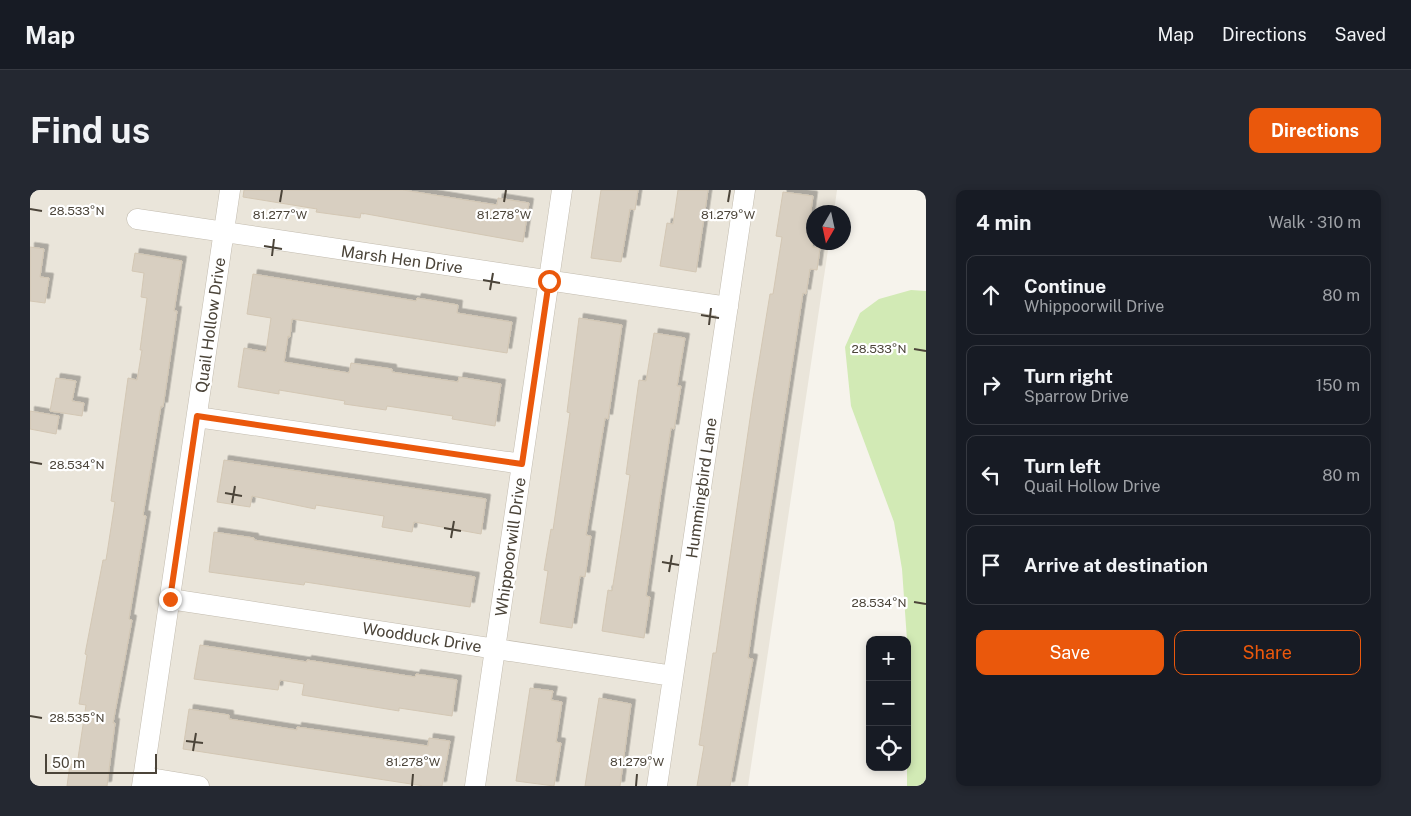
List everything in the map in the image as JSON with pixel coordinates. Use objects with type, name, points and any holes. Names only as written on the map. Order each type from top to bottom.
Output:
[{"type":"street","name":"Quail Hollow Drive","points":[[143,782],[230,190]]},
{"type":"street","name":"Whippoorwill Drive","points":[[476,786],[562,190]]},
{"type":"street","name":"Hummingbird Lane","points":[[657,786],[745,190]]},
{"type":"street","name":"Marsh Hen Drive","points":[[137,219],[728,307]]},
{"type":"street","points":[[197,416],[522,464]]},
{"type":"street","name":"Woodduck Drive","points":[[170,599],[673,676]]},
{"type":"street","points":[[143,782],[199,786]]},
{"type":"shaded area","points":[[30,190],[837,190],[835,205],[806,205],[806,250],[828,250],[748,786],[30,786]]},
{"type":"green space","points":[[911,290],[926,291],[926,786],[907,786],[907,771],[911,771],[911,636],[907,636],[902,569],[894,522],[851,406],[845,347],[860,313],[879,299]]},
{"type":"building","points":[[244,190],[403,190],[497,205],[498,198],[529,203],[523,242],[361,213],[360,218],[316,212],[317,209],[243,197]]},
{"type":"building","points":[[601,190],[638,190],[635,210],[630,209],[621,262],[591,258]]},
{"type":"building","points":[[678,190],[708,190],[696,272],[660,266],[667,223],[673,224]]},
{"type":"building","points":[[783,192],[813,196],[812,205],[806,205],[806,250],[820,250],[817,270],[810,269],[806,294],[803,293],[748,658],[753,659],[730,786],[697,786],[704,746],[699,745],[713,653],[716,653],[753,398],[770,294],[773,294],[782,237],[776,236]]},
{"type":"building","points":[[30,247],[44,249],[40,277],[49,278],[45,303],[30,301]]},
{"type":"building","points":[[135,253],[182,261],[174,311],[177,311],[163,407],[161,406],[143,515],[146,516],[129,619],[132,620],[113,723],[115,723],[107,786],[67,786],[70,764],[77,765],[86,705],[79,704],[87,655],[85,654],[103,560],[106,560],[115,502],[111,501],[128,378],[137,380],[142,350],[140,350],[147,298],[141,297],[144,273],[132,271]]},
{"type":"building","points":[[253,274],[416,301],[417,298],[458,305],[457,313],[512,322],[507,353],[292,319],[290,337],[288,336],[284,362],[349,373],[351,363],[392,369],[392,372],[458,382],[459,377],[501,384],[495,426],[452,419],[453,416],[387,406],[386,410],[344,404],[345,401],[279,390],[279,394],[238,387],[244,348],[266,352],[271,318],[247,314]]},
{"type":"building","points":[[579,318],[622,325],[608,419],[605,418],[586,535],[591,536],[585,577],[580,576],[572,628],[540,623],[548,571],[544,570],[551,529],[553,530],[570,413],[567,412]]},
{"type":"building","points":[[654,333],[685,338],[677,386],[681,386],[674,429],[671,428],[646,596],[650,597],[644,638],[602,631],[608,590],[612,591],[630,475],[626,474],[639,380],[646,381]]},
{"type":"building","points":[[56,378],[76,381],[72,401],[84,403],[82,416],[50,411]]},
{"type":"building","points":[[30,411],[59,416],[56,434],[30,429]]},
{"type":"building","points":[[224,460],[486,499],[481,534],[414,522],[412,532],[382,527],[384,516],[316,505],[315,509],[252,496],[250,507],[217,502]]},
{"type":"building","points":[[214,532],[475,577],[470,607],[305,582],[304,585],[209,572]]},
{"type":"building","points":[[200,645],[415,677],[416,674],[457,680],[452,716],[399,708],[399,711],[302,695],[304,684],[280,680],[278,690],[194,679]]},
{"type":"building","points":[[530,688],[553,691],[551,700],[562,702],[556,742],[561,743],[554,786],[516,781]]},
{"type":"building","points":[[599,698],[631,704],[620,786],[585,786]]},
{"type":"building","points":[[189,709],[229,715],[229,719],[297,730],[297,727],[428,746],[429,738],[450,741],[442,786],[424,786],[183,749]]},
{"type":"route","points":[[170,599],[197,416],[522,464],[549,281]]}]
